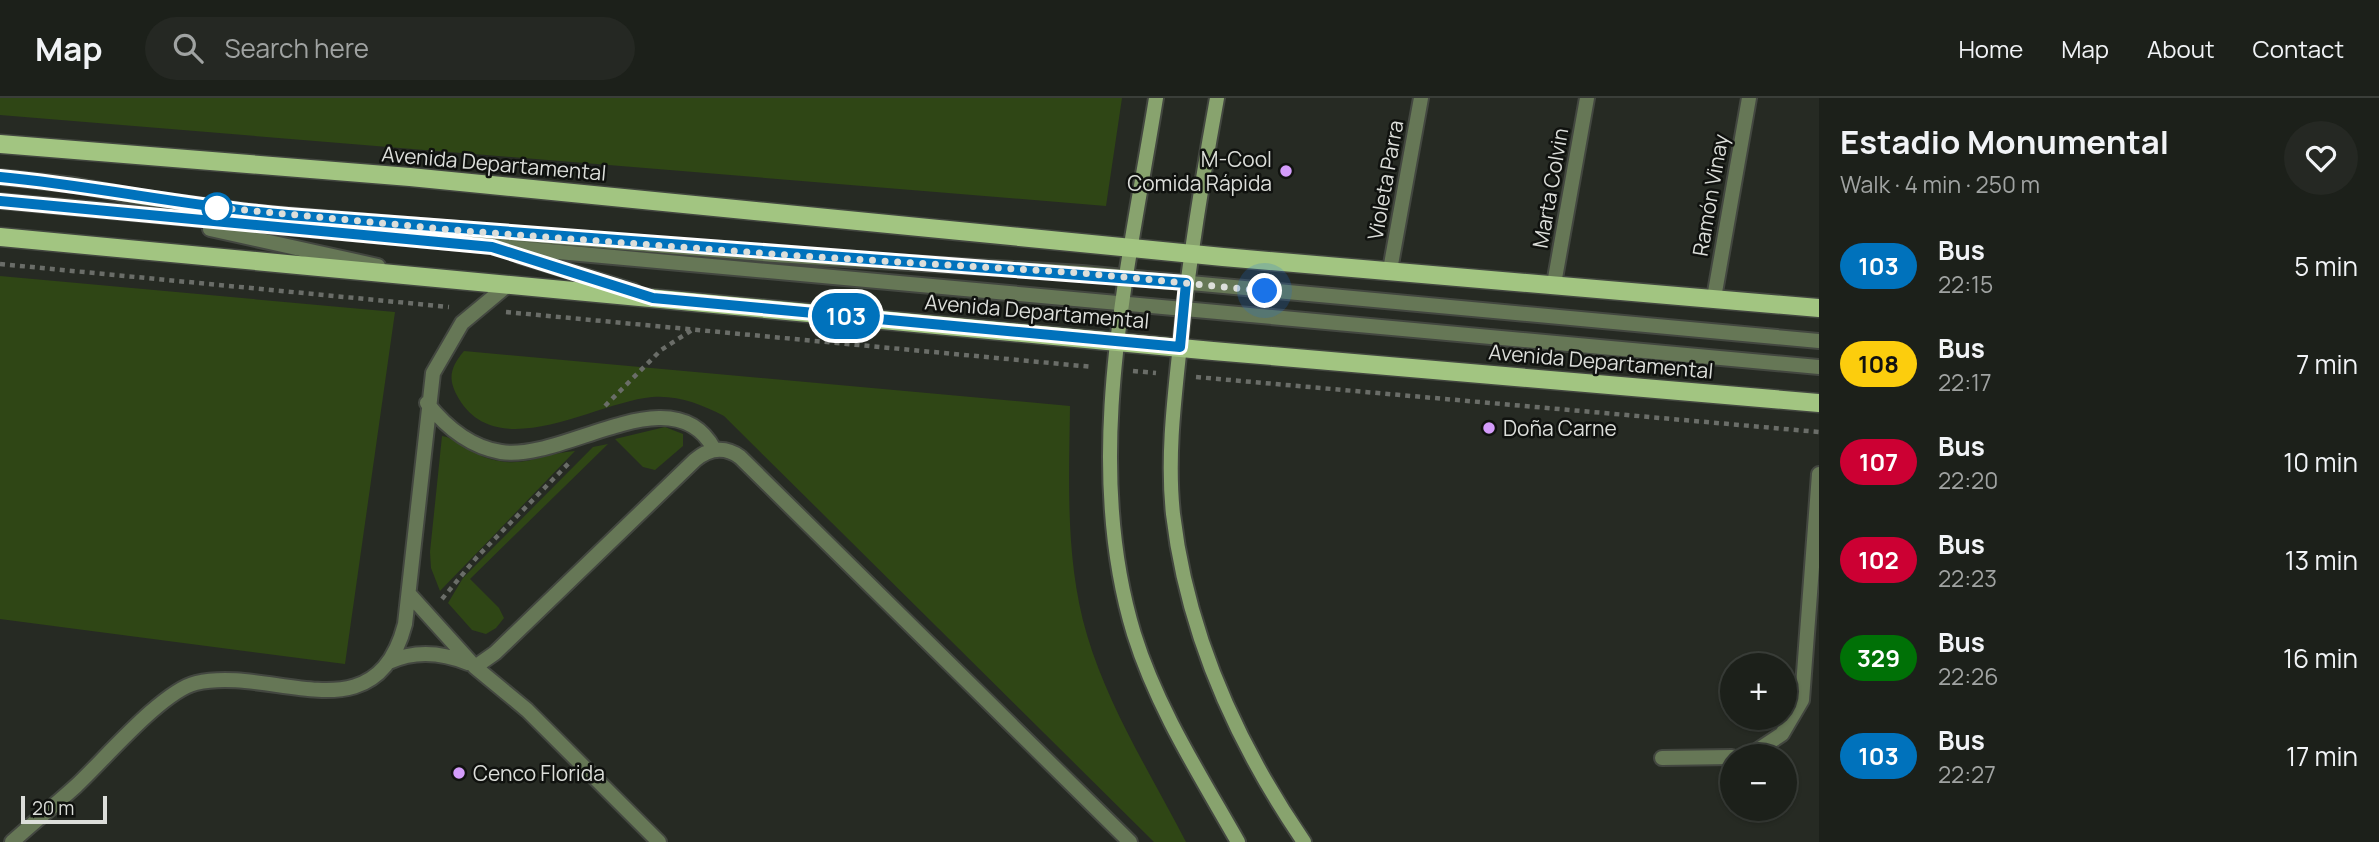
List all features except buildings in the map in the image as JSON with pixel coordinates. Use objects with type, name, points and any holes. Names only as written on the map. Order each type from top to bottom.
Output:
[{"type":"main road","points":[[1156,98],[1115,369],[1110,490],[1113,540],[1134,634],[1163,706],[1238,842]]},
{"type":"main road","points":[[1217,98],[1189,253],[1176,374],[1170,446],[1173,514],[1198,626],[1229,714],[1256,767],[1304,842]]},
{"type":"main road","name":"Avenida Departamental","points":[[0,144],[410,177],[1189,253],[1819,308]]},
{"type":"main road","name":"Avenida Departamental","points":[[0,237],[1180,347],[1819,403]]},
{"type":"street","name":"Violeta Parra","points":[[1390,270],[1421,98]]},
{"type":"street","name":"Marta Colvin","points":[[1554,284],[1587,98]]},
{"type":"street","name":"Ramón Vinay","points":[[1714,299],[1749,98]]},
{"type":"street","points":[[0,177],[276,214],[761,254],[1128,278],[1819,341]]},
{"type":"street","points":[[0,201],[1819,367]]},
{"type":"street","points":[[151,216],[426,276]]},
{"type":"street","points":[[492,247],[653,298]]},
{"type":"street","points":[[389,662],[402,635],[410,595],[427,403],[439,358],[462,323],[509,284]]},
{"type":"street","points":[[427,403],[452,430],[477,444],[501,452],[528,452],[646,418],[674,418],[692,424],[714,449]]},
{"type":"street","points":[[475,667],[495,653],[695,460],[714,449],[727,450],[740,457],[1130,842]]},
{"type":"street","points":[[1767,744],[1782,734],[1802,700],[1819,474]]},
{"type":"street","points":[[410,595],[475,667],[527,710],[659,842]]},
{"type":"street","points":[[12,842],[75,787],[164,701],[183,687],[221,680],[318,692],[343,691],[368,680],[389,662],[409,654],[437,654],[475,667]]},
{"type":"street","points":[[1662,758],[1720,757]]},
{"type":"path","points":[[0,264],[1819,432]]},
{"type":"path","points":[[433,623],[443,595],[584,448],[601,410],[661,350],[692,330]]},
{"type":"green space","points":[[0,98],[1122,98],[1106,206],[0,115]]},
{"type":"green space","points":[[0,276],[395,312],[345,664],[0,619]]},
{"type":"green space","points":[[464,351],[1070,406],[1069,492],[1072,550],[1087,635],[1119,715],[1186,842],[1154,842],[724,416],[689,401],[652,397],[629,401],[550,425],[523,429],[498,427],[476,418],[455,392],[453,368]]},
{"type":"green space","points":[[665,427],[683,434],[683,446],[655,470],[643,467],[615,439]]},
{"type":"green space","points":[[442,436],[484,457],[502,462],[524,461],[575,451],[440,591],[431,568],[430,552]]},
{"type":"green space","points":[[608,444],[470,579],[499,608],[504,618],[496,628],[486,634],[472,630],[448,603],[463,578],[593,447]]},
{"type":"bus line","name":"103","points":[[0,177],[74,185],[212,207],[465,231],[843,259],[1082,273],[1186,283],[1180,347],[653,298],[492,247],[0,201]]},
{"type":"place","name":"M-Cool Comida Rápida","points":[[1286,171]]},
{"type":"place","name":"Doña Carne","points":[[1489,428]]},
{"type":"place","name":"Cenco Florida","points":[[459,773]]},
{"type":"route","points":[[217,208],[212,207],[465,231],[800,256],[1082,273],[1265,291]]}]
